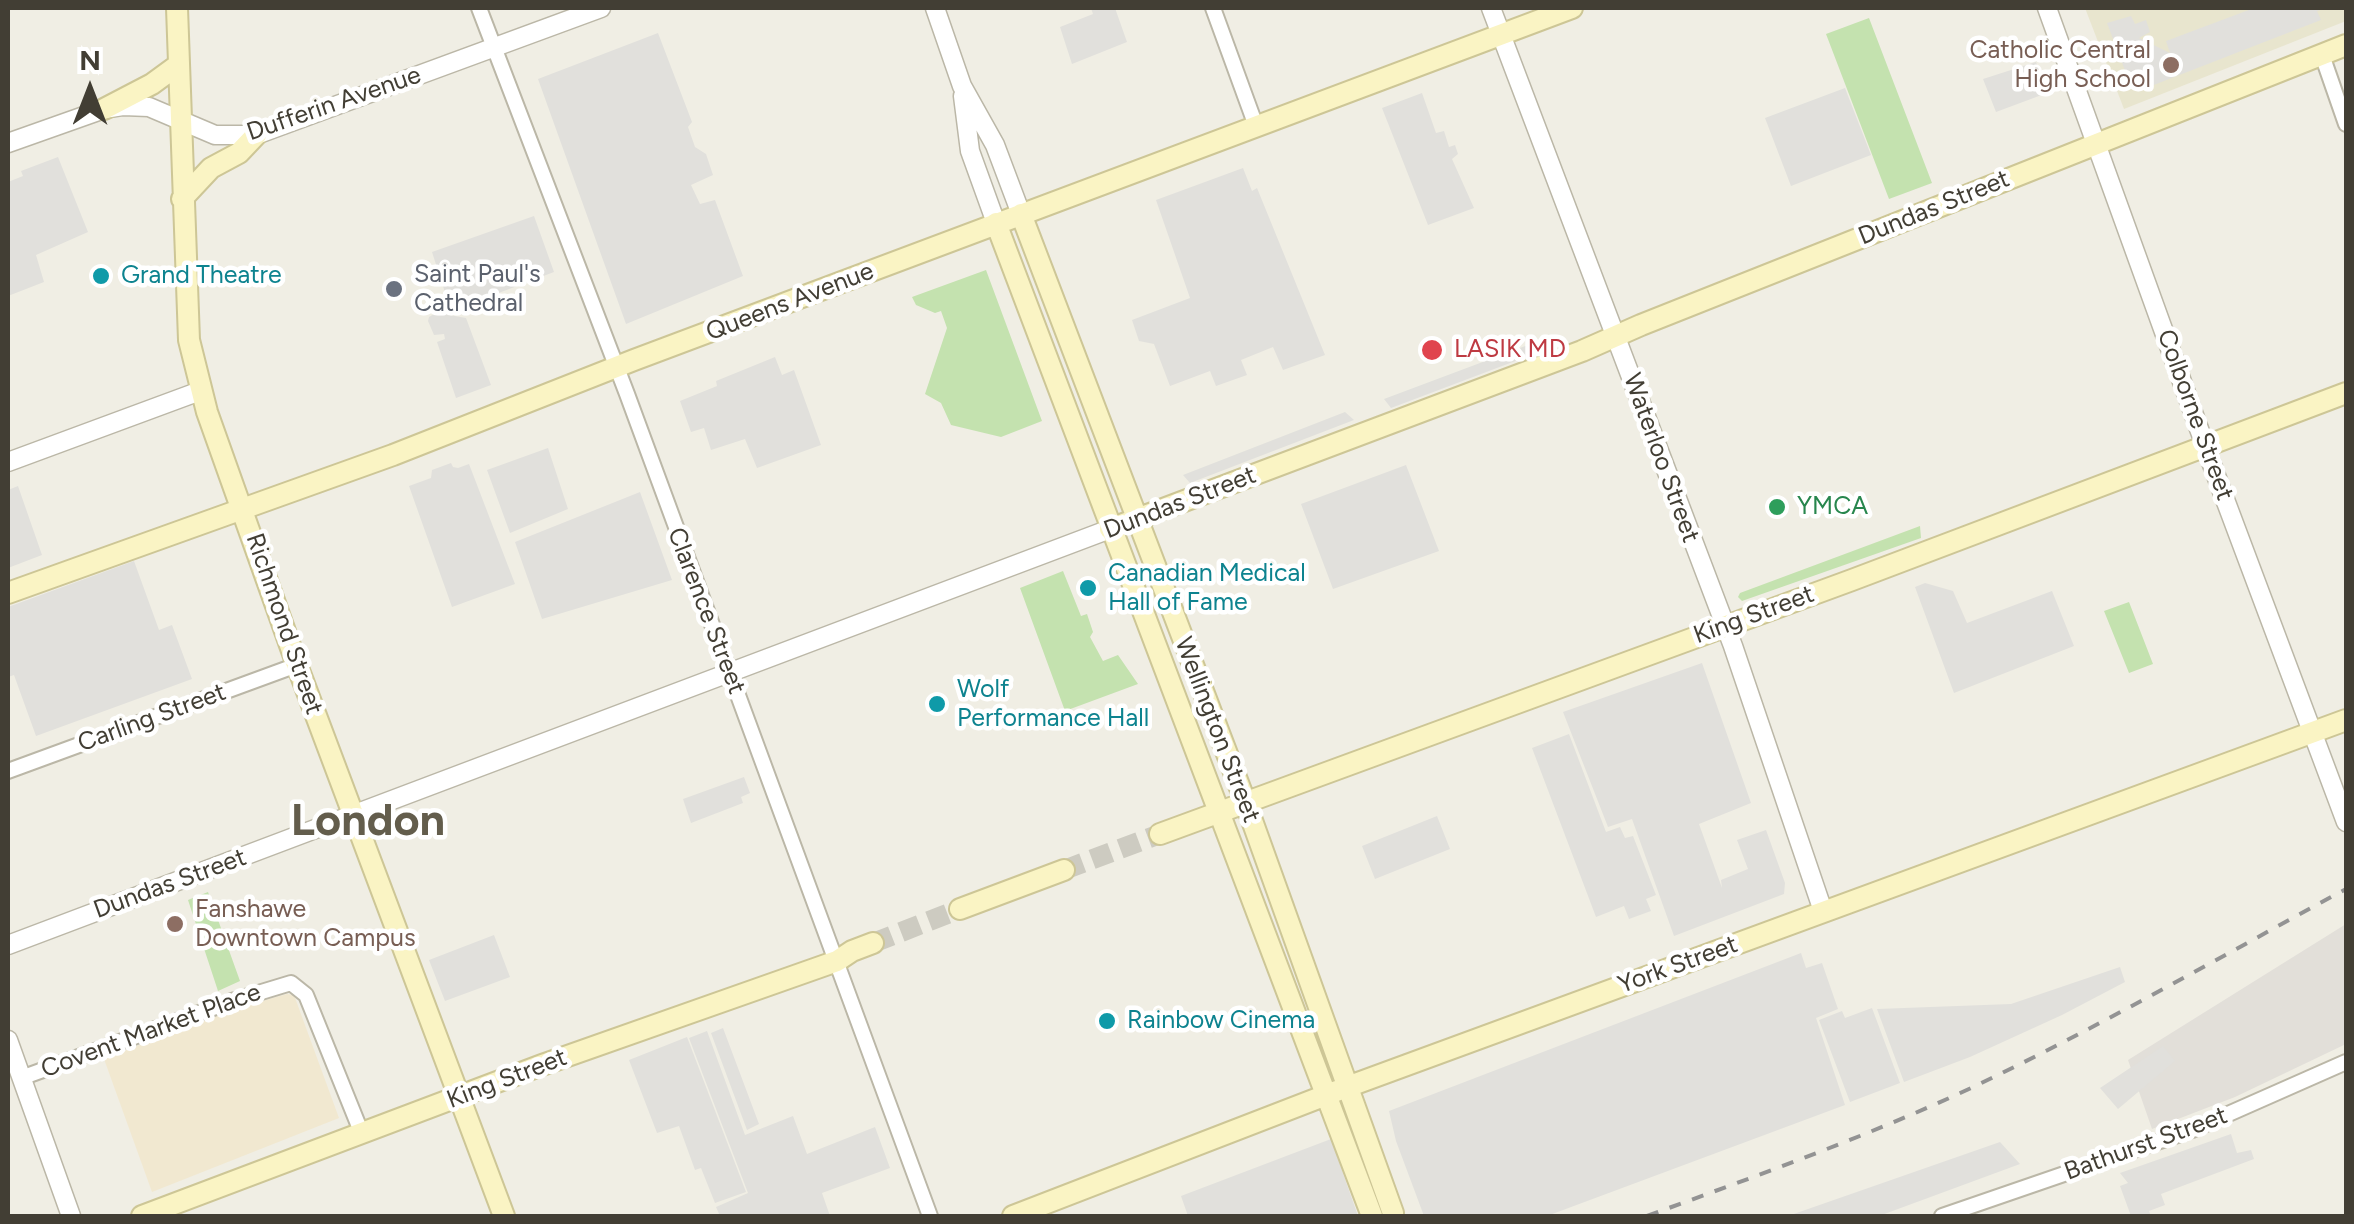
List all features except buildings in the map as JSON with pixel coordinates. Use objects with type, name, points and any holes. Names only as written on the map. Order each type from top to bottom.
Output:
[{"type":"main road","name":"Richmond Street","points":[[177,8],[178,119],[189,340],[200,391],[297,665],[504,1216]]},
{"type":"main road","name":"Queens Avenue","points":[[8,592],[393,455],[996,223],[1572,8]]},
{"type":"main road","name":"Dundas Street","points":[[1110,528],[1582,351],[2346,45]]},
{"type":"main road","points":[[104,109],[152,84],[178,65]]},
{"type":"main road","points":[[182,199],[211,168],[239,152],[256,135]]},
{"type":"main road","name":"Wellington Street","points":[[1021,214],[1245,801],[1347,1086],[1382,1214]]},
{"type":"main road","name":"Wellington Street","points":[[996,223],[1325,1096],[1382,1214]]},
{"type":"main road","name":"King Street","points":[[1160,834],[1852,580],[2346,393]]},
{"type":"main road","name":"York Street","points":[[1013,1216],[1347,1086],[2346,720]]},
{"type":"main road","points":[[960,909],[1064,870]]},
{"type":"main road","name":"King Street","points":[[142,1216],[838,961],[852,950],[873,943]]},
{"type":"main road","points":[[1283,1112],[1304,1082],[1308,1049]]},
{"type":"street","name":"Clarence Street","points":[[480,8],[930,1216]]},
{"type":"street","name":"Dufferin Avenue","points":[[8,143],[104,109],[149,107],[215,135],[256,135],[600,8]]},
{"type":"street","name":"Wellington Street","points":[[934,8],[962,86],[994,145],[1021,214]]},
{"type":"street","points":[[1214,8],[1256,126]]},
{"type":"street","name":"Waterloo Street","points":[[1491,8],[1723,625],[1823,912]]},
{"type":"street","name":"Colborne Street","points":[[2047,8],[2346,822]]},
{"type":"street","points":[[2322,55],[2346,124]]},
{"type":"street","name":"Wellington Street","points":[[962,86],[970,151],[996,223]]},
{"type":"street","points":[[8,462],[200,391]]},
{"type":"street","name":"Dundas Street","points":[[8,945],[1110,528]]},
{"type":"street","name":"Carling Street","points":[[8,771],[297,665]]},
{"type":"street","name":"Covent Market Place","points":[[22,1078],[234,1000],[292,983],[306,995],[362,1134]]},
{"type":"street","points":[[8,1040],[71,1216]]},
{"type":"street","name":"Bathurst Street","points":[[1942,1216],[2192,1130],[2346,1062]]},
{"type":"shaded area","points":[[1091,8],[1115,8],[1127,42],[1072,64],[1060,27],[1093,14]]},
{"type":"shaded area","name":"Catholic Central High School","points":[[2085,8],[2346,8],[2346,21],[2124,109]]},
{"type":"shaded area","points":[[2254,8],[2327,8],[2317,11],[2321,20],[2146,88],[2141,78],[2129,81],[2107,23],[2131,16],[2135,24],[2146,20],[2150,32],[2139,38],[2170,53],[2166,41]]},
{"type":"shaded area","points":[[658,33],[692,122],[688,127],[695,147],[706,154],[713,175],[691,185],[700,204],[715,200],[743,276],[626,324],[538,79]]},
{"type":"shaded area","points":[[2036,62],[2047,93],[1996,112],[1983,79]]},
{"type":"shaded area","points":[[1845,88],[1871,155],[1791,186],[1765,118]]},
{"type":"shaded area","points":[[1422,93],[1436,133],[1444,131],[1449,147],[1455,145],[1458,154],[1452,159],[1474,208],[1428,225],[1382,108]]},
{"type":"shaded area","points":[[58,157],[88,232],[36,255],[44,282],[8,296],[8,182],[23,176],[21,171]]},
{"type":"shaded area","points":[[1243,168],[1252,191],[1257,188],[1325,355],[1283,370],[1273,347],[1241,360],[1247,375],[1216,386],[1210,371],[1170,386],[1154,344],[1139,341],[1132,320],[1190,298],[1156,200]]},
{"type":"shaded area","points":[[534,216],[554,272],[451,311],[432,252]]},
{"type":"shaded area","points":[[442,299],[449,315],[466,318],[491,385],[456,398],[437,342],[445,339],[444,334],[434,335],[428,321],[439,311],[436,301]]},
{"type":"shaded area","points":[[1552,336],[1563,343],[1391,408],[1384,399]]},
{"type":"shaded area","points":[[775,357],[782,375],[794,370],[821,445],[757,468],[745,439],[711,450],[704,428],[691,432],[680,401],[717,386],[716,381]]},
{"type":"shaded area","points":[[1345,412],[1354,420],[1190,483],[1183,475]]},
{"type":"shaded area","points":[[548,448],[568,509],[510,533],[487,470]]},
{"type":"shaded area","points":[[451,463],[458,468],[469,464],[515,584],[452,607],[409,486],[431,478],[432,470]]},
{"type":"shaded area","points":[[1406,465],[1439,551],[1333,589],[1301,504]]},
{"type":"shaded area","points":[[18,486],[42,555],[8,568],[8,490]]},
{"type":"shaded area","points":[[640,492],[672,580],[542,619],[515,542]]},
{"type":"shaded area","points":[[134,561],[159,630],[172,625],[192,679],[36,736],[14,675],[8,677],[8,607]]},
{"type":"shaded area","points":[[1925,583],[1953,591],[1967,623],[2052,591],[2074,646],[1954,693],[1915,587]]},
{"type":"shaded area","points":[[1702,663],[1751,803],[1699,824],[1722,888],[1721,880],[1748,869],[1737,840],[1766,830],[1785,883],[1784,894],[1674,936],[1632,819],[1608,827],[1563,712]]},
{"type":"shaded area","points":[[1569,734],[1606,832],[1620,827],[1625,838],[1633,836],[1656,895],[1646,899],[1651,911],[1629,919],[1624,906],[1596,917],[1532,748]]},
{"type":"shaded area","points":[[744,777],[750,793],[741,797],[743,803],[691,823],[683,799]]},
{"type":"shaded area","points":[[1437,816],[1450,849],[1375,879],[1362,846]]},
{"type":"shaded area","points":[[2346,924],[2346,1044],[2235,1097],[2152,1129],[2128,1060]]},
{"type":"shaded area","points":[[494,935],[510,977],[445,1001],[429,960]]},
{"type":"shaded area","points":[[1801,953],[1806,968],[1822,963],[1838,1009],[1816,1018],[1845,1105],[1547,1216],[1424,1216],[1389,1111]]},
{"type":"shaded area","points":[[2120,967],[2125,982],[1970,1057],[1904,1082],[1877,1009],[2011,1004]]},
{"type":"shaded area","points":[[294,995],[339,1118],[152,1192],[104,1059],[219,1013]]},
{"type":"shaded area","points":[[1872,1008],[1900,1083],[1850,1102],[1819,1020],[1842,1011],[1845,1018]]},
{"type":"shaded area","points":[[723,1028],[759,1124],[747,1130],[711,1033]]},
{"type":"shaded area","points":[[707,1031],[745,1135],[793,1116],[807,1154],[875,1127],[890,1168],[822,1193],[830,1216],[720,1216],[716,1207],[748,1193],[689,1038]]},
{"type":"shaded area","points":[[687,1037],[746,1192],[715,1203],[701,1168],[695,1170],[679,1126],[657,1133],[629,1060]]},
{"type":"shaded area","points":[[2163,1046],[2175,1061],[2118,1109],[2100,1088]]},
{"type":"shaded area","points":[[2231,1134],[2237,1153],[2251,1150],[2254,1159],[2161,1194],[2165,1205],[2149,1211],[2151,1216],[2131,1216],[2120,1186],[2128,1183],[2120,1173]]},
{"type":"shaded area","points":[[1331,1139],[1358,1216],[1188,1216],[1181,1196]]},
{"type":"shaded area","points":[[2000,1142],[2020,1164],[1879,1216],[1788,1216]]},
{"type":"green space","points":[[1869,18],[1932,183],[1889,199],[1826,34]]},
{"type":"green space","points":[[986,270],[1042,421],[1001,437],[951,425],[941,403],[925,394],[947,328],[941,311],[935,313],[916,305],[912,297]]},
{"type":"green space","points":[[1920,526],[1921,538],[1742,601],[1738,597],[1740,593]]},
{"type":"green space","points":[[1063,571],[1081,616],[1087,614],[1093,632],[1090,637],[1103,661],[1118,655],[1138,684],[1065,711],[1020,588]]},
{"type":"green space","points":[[2129,602],[2153,664],[2129,673],[2104,611]]},
{"type":"green space","points":[[208,892],[240,981],[218,991],[188,900]]},
{"type":"tunnel","points":[[1064,870],[1160,834]]},
{"type":"tunnel","points":[[873,943],[960,909]]},
{"type":"railway","points":[[1647,1216],[1770,1171],[1971,1088],[2346,889]]},
{"type":"place","name":"Catholic Central High School","points":[[2171,65]]},
{"type":"place","name":"Grand Theatre","points":[[101,276]]},
{"type":"place","name":"Saint Paul's Cathedral","points":[[394,289]]},
{"type":"place","name":"LASIK MD","points":[[1432,350]]},
{"type":"place","name":"YMCA","points":[[1777,507]]},
{"type":"place","name":"Canadian Medical Hall of Fame","points":[[1088,588]]},
{"type":"place","name":"Wolf Performance Hall","points":[[937,704]]},
{"type":"place","name":"Fanshawe Downtown Campus","points":[[175,924]]},
{"type":"place","name":"Rainbow Cinema","points":[[1107,1021]]},
{"type":"district","name":"London","points":[[368,822]]}]
